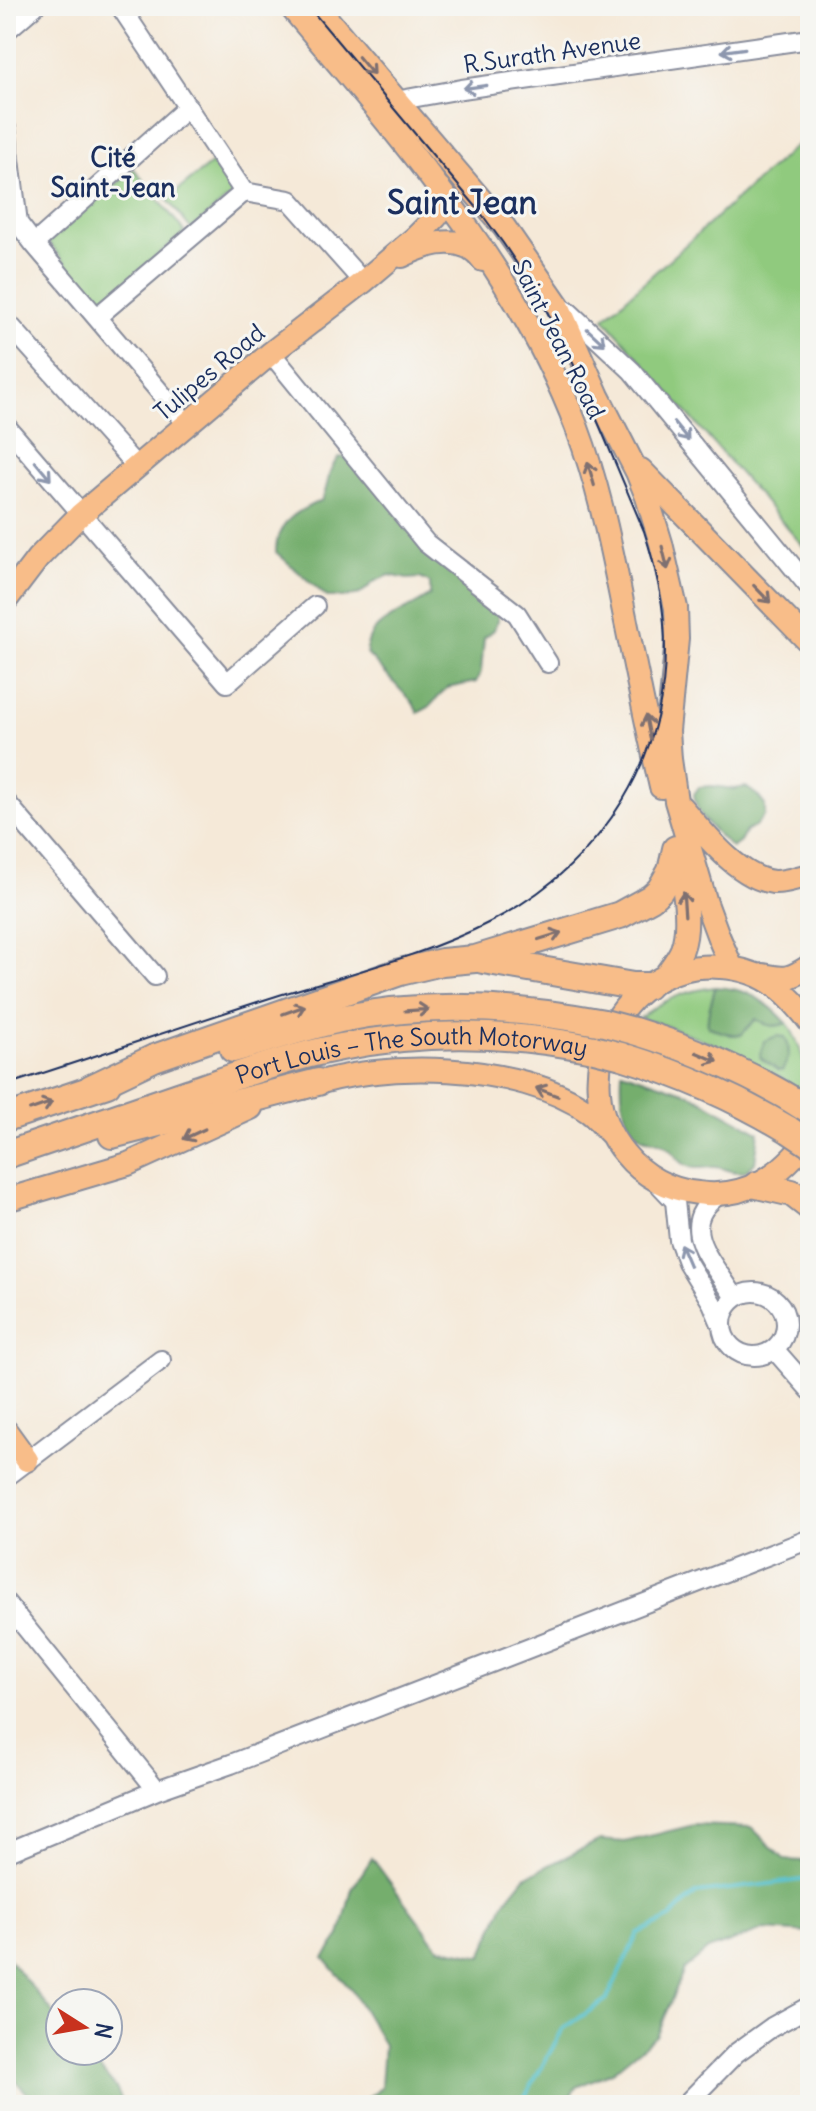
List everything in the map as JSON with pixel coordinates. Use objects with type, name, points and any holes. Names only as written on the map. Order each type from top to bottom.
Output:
[{"type":"highway","points":[[91,1088],[154,1058],[400,972],[442,962],[475,959],[620,915],[660,890],[671,871],[676,849]]},
{"type":"highway","points":[[475,959],[633,986],[656,981]]},
{"type":"highway","name":"Port Louis – The South Motorway","points":[[6,1118],[91,1088],[339,1019],[422,1009],[511,1009],[604,1023],[718,1062],[806,1108]]},
{"type":"highway","name":"Port Louis – The South Motorway","points":[[6,1155],[265,1066],[340,1047],[392,1039],[467,1034],[558,1042],[622,1056],[714,1089],[803,1137]]},
{"type":"highway","points":[[6,1165],[318,1082]]},
{"type":"highway","points":[[757,1185],[792,1193],[810,1207]]},
{"type":"main road","name":"Saint Jean Road","points":[[290,6],[439,188],[486,254],[560,387],[578,430],[606,524],[670,802]]},
{"type":"main road","name":"Saint Jean Road","points":[[316,6],[504,227],[558,305],[598,396],[630,458]]},
{"type":"main road","name":"Tulipes Road","points":[[6,600],[38,558],[80,515],[271,353],[369,278],[415,238],[441,210],[439,188]]},
{"type":"main road","points":[[369,278],[414,250],[453,242],[467,245],[480,254],[507,288]]},
{"type":"main road","points":[[611,1134],[599,1094],[601,1053],[611,1027],[627,1004],[678,958],[684,945],[685,932],[683,888],[670,802],[668,731],[677,639],[676,608],[647,497],[630,458]]},
{"type":"main road","points":[[630,458],[810,643]]},
{"type":"main road","points":[[670,802],[718,849],[752,875],[774,883],[810,875]]},
{"type":"main road","points":[[670,802],[706,903],[743,971],[774,985],[792,999],[810,1022]]},
{"type":"main road","points":[[656,981],[686,969],[709,966],[783,979],[810,966]]},
{"type":"main road","points":[[6,1200],[128,1164],[265,1101],[318,1082],[385,1070],[443,1070],[490,1075],[568,1100],[591,1114],[629,1159],[653,1178],[685,1192],[720,1194],[757,1185],[779,1172],[797,1155],[803,1137]]},
{"type":"main road","points":[[6,1431],[27,1460]]},
{"type":"street","points":[[6,31],[35,6]]},
{"type":"street","points":[[120,6],[244,192],[290,200],[369,278]]},
{"type":"street","name":"R.Surath Avenue","points":[[395,101],[810,39]]},
{"type":"street","points":[[34,244],[188,107]]},
{"type":"street","points":[[6,128],[18,223],[188,425]]},
{"type":"street","points":[[97,317],[244,192]]},
{"type":"street","points":[[558,305],[632,371],[810,588]]},
{"type":"street","points":[[6,321],[137,467]]},
{"type":"street","points":[[271,353],[426,543],[517,614],[548,663]]},
{"type":"street","points":[[6,426],[227,683],[315,606]]},
{"type":"street","points":[[6,802],[155,976]]},
{"type":"street","points":[[653,1178],[675,1201],[679,1240],[687,1262],[712,1303],[729,1346],[743,1355],[759,1356],[774,1349],[785,1332],[786,1323],[779,1304],[772,1298],[763,1293],[744,1293],[728,1305],[721,1324]]},
{"type":"street","points":[[720,1194],[706,1203],[697,1232],[702,1247],[735,1298]]},
{"type":"street","points":[[774,1349],[810,1390]]},
{"type":"street","points":[[6,1477],[161,1360]]},
{"type":"street","points":[[6,1853],[157,1790],[810,1539]]},
{"type":"street","points":[[6,1603],[157,1790]]},
{"type":"street","points":[[685,2105],[736,2053],[772,2027],[810,2006]]},
{"type":"green space","points":[[810,133],[810,554],[604,318]]},
{"type":"green space","points":[[212,163],[236,192],[191,229],[167,199]]},
{"type":"green space","points":[[134,169],[185,232],[99,304],[48,242]]},
{"type":"green space","points":[[339,457],[347,458],[494,607],[498,618],[494,630],[484,638],[481,672],[476,682],[447,688],[429,707],[418,713],[413,703],[367,654],[368,643],[372,633],[389,618],[430,595],[430,583],[420,578],[390,575],[375,581],[360,594],[327,597],[276,552],[284,525],[296,513],[322,500],[332,467]]},
{"type":"green space","points":[[699,787],[746,787],[765,805],[765,815],[732,848],[708,824],[696,803],[694,794]]},
{"type":"green space","points":[[715,987],[708,1026],[731,1035],[741,1035],[756,1019],[771,1026],[787,1023],[802,1056],[807,1093],[726,1050],[640,1018],[675,997]]},
{"type":"green space","points":[[715,987],[755,997],[787,1023],[771,1026],[756,1019],[741,1035],[728,1034],[708,1026]]},
{"type":"green space","points":[[777,1036],[785,1037],[789,1050],[782,1071],[760,1057],[764,1041]]},
{"type":"green space","points":[[622,1071],[690,1094],[759,1132],[755,1163],[741,1172],[718,1167],[692,1167],[681,1162],[665,1145],[639,1136],[624,1110]]},
{"type":"green space","points":[[694,1825],[751,1827],[785,1860],[803,1861],[810,1858],[810,1933],[763,1930],[708,1950],[684,1970],[656,2036],[612,2072],[576,2087],[566,2105],[358,2105],[381,2087],[384,2045],[353,1992],[324,1958],[340,1936],[352,1889],[372,1858],[438,1947],[482,1956],[504,1903],[525,1877],[600,1840],[625,1842]]},
{"type":"green space","points":[[6,1956],[44,2002],[44,2067],[98,2067],[116,2088],[124,2105],[29,2105],[26,2092],[12,2077],[6,2080]]},
{"type":"waterway","points":[[509,2105],[525,2097],[563,2029],[607,1999],[638,1933],[670,1918],[696,1893],[810,1879]]},
{"type":"tram line","points":[[6,1085],[412,955],[492,921],[532,897],[567,868],[598,836],[623,799],[643,760],[657,717],[664,672],[664,625],[657,578],[644,531],[573,363],[540,298],[478,209],[308,6]]},
{"type":"district","name":"Cité Saint-Jean","points":[[113,172]]},
{"type":"district","name":"Saint Jean","points":[[462,202]]}]
